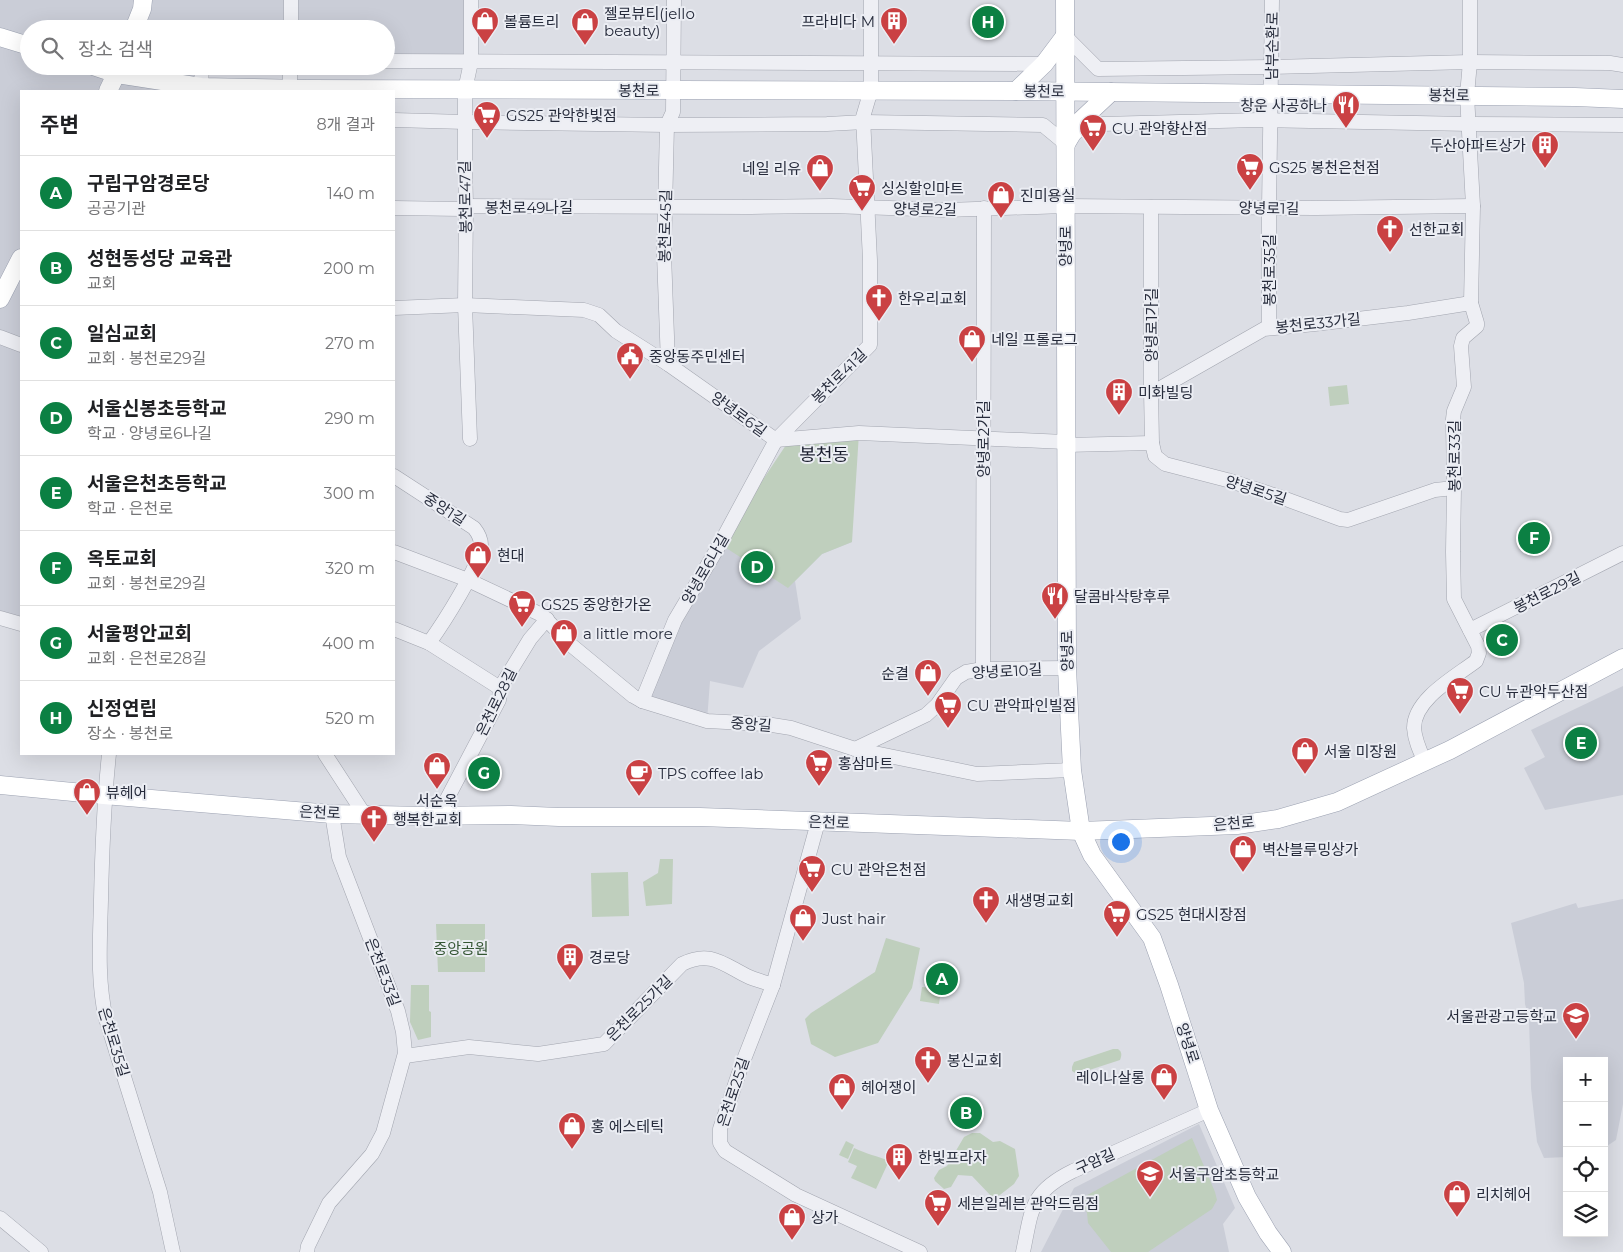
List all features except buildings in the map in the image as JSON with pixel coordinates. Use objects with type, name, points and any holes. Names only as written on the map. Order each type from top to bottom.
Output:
[{"type":"main road","name":"양녕로","points":[[1065,0],[1065,92],[1068,140],[1065,206],[1067,668],[1072,770],[1081,831],[1092,855],[1152,938],[1169,984],[1209,1110],[1247,1197],[1268,1233],[1282,1252]]},
{"type":"main road","points":[[137,20],[143,2]]},
{"type":"main road","points":[[1016,91],[1044,64],[1065,36]]},
{"type":"main road","points":[[0,37],[20,43]]},
{"type":"main road","points":[[108,90],[116,75]]},
{"type":"main road","name":"봉천로","points":[[142,75],[201,87],[301,89],[1016,91],[1467,95],[1623,99]]},
{"type":"main road","points":[[1068,140],[1079,122],[1111,92]]},
{"type":"main road","points":[[0,299],[20,260]]},
{"type":"main road","name":"은천로","points":[[0,785],[332,814],[700,817],[1081,831],[1237,825],[1278,818],[1338,802],[1425,762],[1623,658]]},
{"type":"street","points":[[291,0],[291,20]]},
{"type":"street","points":[[465,90],[471,62],[470,0]]},
{"type":"street","points":[[673,90],[674,0]]},
{"type":"street","points":[[871,0],[871,90]]},
{"type":"street","name":"남부순환로","points":[[1272,0],[1264,67],[1272,93]]},
{"type":"street","points":[[1467,95],[1470,62],[1470,0]]},
{"type":"street","points":[[1065,36],[1098,70],[1470,62],[1610,63],[1623,65]]},
{"type":"street","name":"봉천로","points":[[395,61],[1044,64]]},
{"type":"street","points":[[201,87],[202,75]]},
{"type":"street","points":[[294,75],[301,89]]},
{"type":"street","name":"봉천로47길","points":[[465,90],[465,305]]},
{"type":"street","name":"봉천로45길","points":[[668,364],[664,254],[667,125],[673,112],[673,90]]},
{"type":"street","name":"봉천로41길","points":[[776,440],[870,345],[870,260],[863,117],[871,90]]},
{"type":"street","name":"봉천로35길","points":[[1269,328],[1269,208],[1272,93]]},
{"type":"street","name":"봉천로33길","points":[[1425,762],[1416,738],[1414,726],[1421,708],[1432,694],[1477,659],[1479,653],[1478,646],[1454,598],[1453,552],[1453,419],[1454,411],[1464,387],[1461,346],[1463,338],[1477,326],[1471,303],[1473,206],[1467,95]]},
{"type":"street","points":[[395,120],[667,125],[864,122],[1043,125],[1068,140]]},
{"type":"street","name":"봉천로","points":[[1068,140],[1086,126],[1101,124],[1271,121],[1623,125]]},
{"type":"street","name":"봉천로49나길","points":[[395,208],[462,209],[466,206],[666,207]]},
{"type":"street","name":"양녕로2길","points":[[666,207],[775,206],[946,210],[1065,206]]},
{"type":"street","name":"양녕로1길","points":[[1065,206],[1269,208],[1473,206]]},
{"type":"street","name":"양녕로1가길","points":[[1151,206],[1152,443]]},
{"type":"street","name":"양녕로2가길","points":[[983,669],[984,208]]},
{"type":"street","name":"봉천로33가길","points":[[1151,390],[1157,390],[1264,328],[1408,313],[1471,303]]},
{"type":"street","points":[[465,305],[470,440]]},
{"type":"street","name":"양녕로6길","points":[[395,308],[465,305],[584,310],[599,315],[616,331],[668,364],[776,440],[859,433],[983,438],[1065,444]]},
{"type":"street","points":[[0,337],[20,345]]},
{"type":"street","name":"양녕로6나길","points":[[642,701],[675,620],[720,544],[776,440]]},
{"type":"street","points":[[1065,444],[1152,443]]},
{"type":"street","name":"양녕로5길","points":[[1152,443],[1155,456],[1166,464],[1274,495],[1340,520],[1348,520],[1436,490],[1454,488]]},
{"type":"street","name":"중앙1길","points":[[395,477],[477,531],[481,542],[480,550],[468,580]]},
{"type":"street","name":"중앙길","points":[[395,552],[468,580],[542,615],[571,645],[642,701],[707,721],[766,724],[790,728],[855,749],[977,774],[1072,770]]},
{"type":"street","name":"봉천로29길","points":[[1470,630],[1623,553]]},
{"type":"street","points":[[429,643],[468,580]]},
{"type":"street","points":[[0,618],[20,624]]},
{"type":"street","name":"은천로28길","points":[[438,816],[499,700],[500,688],[530,639],[547,619]]},
{"type":"street","points":[[395,629],[429,643],[500,688]]},
{"type":"street","name":"양녕로10길","points":[[855,749],[926,715],[937,705],[956,678],[966,672],[983,669],[1067,668]]},
{"type":"street","name":"은천로35길","points":[[109,755],[104,795],[100,931],[102,1005],[160,1192],[173,1252]]},
{"type":"street","points":[[326,755],[364,814]]},
{"type":"street","name":"은천로33길","points":[[307,1252],[308,1246],[329,1203],[372,1154],[383,1133],[405,1056],[404,1039],[398,1011],[339,858],[332,814]]},
{"type":"street","name":"은천로25길","points":[[818,822],[773,985],[741,1067],[720,1129],[720,1143],[725,1151],[796,1195],[920,1252]]},
{"type":"street","name":"은천로25가길","points":[[405,1056],[469,1046],[538,1054],[604,1044],[682,964],[694,958],[715,959],[750,977],[773,985]]},
{"type":"street","name":"구암길","points":[[1023,1252],[1033,1207],[1042,1192],[1054,1181],[1209,1110]]},
{"type":"street","points":[[0,1218],[41,1252]]},
{"type":"shaded area","points":[[0,0],[470,0],[471,62],[395,61],[395,20],[20,20],[20,75],[202,75],[201,90],[20,90],[20,624],[0,618]]},
{"type":"shaded area","points":[[852,542],[822,554],[795,581],[801,619],[759,651],[743,688],[710,681],[707,721],[642,701],[720,544]]},
{"type":"shaded area","points":[[1623,686],[1623,795],[1545,810],[1524,768],[1545,757],[1531,730]]},
{"type":"shaded area","name":"서울관광고등학교","points":[[1623,899],[1623,1104],[1616,1140],[1608,1145],[1608,1057],[1563,1057],[1563,1157],[1544,1158],[1537,1142],[1531,1088],[1529,1018],[1525,1004],[1524,983],[1511,923],[1576,903],[1578,908]]},
{"type":"shaded area","name":"서울구암초등학교","points":[[1199,1124],[1235,1208],[1223,1224],[1229,1252],[1041,1252],[1074,1188]]},
{"type":"green space","points":[[1347,385],[1349,404],[1330,406],[1328,387]]},
{"type":"green space","points":[[859,433],[852,542],[822,554],[788,588],[720,544],[786,445]]},
{"type":"green space","points":[[660,859],[673,859],[672,904],[646,906],[643,882],[658,873]]},
{"type":"green space","points":[[628,872],[629,916],[592,917],[591,873]]},
{"type":"green space","name":"중앙공원","points":[[436,924],[485,924],[485,972],[438,972]]},
{"type":"green space","points":[[886,938],[920,948],[912,988],[878,1043],[835,1057],[811,1044],[805,1019],[811,1013],[875,972]]},
{"type":"green space","points":[[411,985],[429,985],[431,1037],[418,1040],[410,1022]]},
{"type":"green space","points":[[922,987],[941,989],[939,1004],[920,1001]]},
{"type":"green space","points":[[1113,1049],[1120,1051],[1120,1060],[1077,1074],[1072,1071],[1074,1062]]},
{"type":"green space","points":[[972,1133],[980,1133],[993,1142],[1000,1141],[1015,1149],[1019,1176],[1014,1184],[996,1198],[993,1198],[972,1176],[958,1175],[951,1187],[944,1189],[935,1181],[934,1178],[939,1170],[947,1166],[964,1137]]},
{"type":"green space","points":[[1192,1138],[1215,1192],[1217,1200],[1212,1209],[1148,1252],[1111,1252],[1088,1223],[1087,1213],[1080,1199]]},
{"type":"green space","points":[[846,1141],[854,1145],[848,1159],[839,1155]]},
{"type":"green space","points":[[854,1148],[889,1161],[876,1189],[851,1178],[857,1166],[848,1162]]},
{"type":"place","name":"신정연립","points":[[988,22]]},
{"type":"place","name":"볼륨트리","points":[[485,45]]},
{"type":"place","name":"프라비다 M","points":[[894,45]]},
{"type":"place","name":"젤로뷰티(jello beauty)","points":[[585,46]]},
{"type":"place","name":"창운 사공하나","points":[[1346,129]]},
{"type":"place","name":"GS25 관악한빛점","points":[[487,139]]},
{"type":"place","name":"CU 관악향산점","points":[[1093,152]]},
{"type":"place","name":"두산아파트상가","points":[[1545,169]]},
{"type":"place","name":"GS25 봉천은천점","points":[[1250,191]]},
{"type":"place","name":"네일 리유","points":[[820,192]]},
{"type":"place","name":"싱싱할인마트","points":[[862,212]]},
{"type":"place","name":"진미용실","points":[[1001,219]]},
{"type":"place","name":"선한교회","points":[[1390,253]]},
{"type":"place","name":"한우리교회","points":[[879,322]]},
{"type":"place","name":"네일 프롤로그","points":[[972,363]]},
{"type":"place","name":"중앙동주민센터","points":[[630,380]]},
{"type":"place","name":"미화빌딩","points":[[1119,416]]},
{"type":"place","name":"옥토교회","points":[[1534,538]]},
{"type":"place","name":"서울신봉초등학교","points":[[757,567]]},
{"type":"place","name":"현대","points":[[478,579]]},
{"type":"place","name":"달콤바삭탕후루","points":[[1055,620]]},
{"type":"place","name":"GS25 중앙한가온","points":[[522,628]]},
{"type":"place","name":"일심교회","points":[[1502,640]]},
{"type":"place","name":"a little more","points":[[564,657]]},
{"type":"place","name":"순결","points":[[928,697]]},
{"type":"place","name":"CU 뉴관악두산점","points":[[1460,715]]},
{"type":"place","name":"CU 관악파인빌점","points":[[948,729]]},
{"type":"place","name":"서울은천초등학교","points":[[1581,743]]},
{"type":"place","name":"서울평안교회","points":[[484,773]]},
{"type":"place","name":"서울 미장원","points":[[1305,775]]},
{"type":"place","name":"홍삼마트","points":[[819,787]]},
{"type":"place","name":"서순옥","points":[[437,790]]},
{"type":"place","name":"TPS coffee lab","points":[[639,797]]},
{"type":"place","name":"뷰헤어","points":[[87,816]]},
{"type":"place","name":"행복한교회","points":[[374,843]]},
{"type":"place","name":"벽산블루밍상가","points":[[1243,873]]},
{"type":"place","name":"CU 관악은천점","points":[[812,893]]},
{"type":"place","name":"새생명교회","points":[[986,924]]},
{"type":"place","name":"GS25 현대시장점","points":[[1117,938]]},
{"type":"place","name":"Just hair","points":[[803,942]]},
{"type":"place","name":"구립구암경로당","points":[[942,979]]},
{"type":"place","name":"경로당","points":[[570,981]]},
{"type":"place","name":"서울관광고등학교","points":[[1576,1040]]},
{"type":"place","name":"봉신교회","points":[[928,1084]]},
{"type":"place","name":"레이나살롱","points":[[1164,1101]]},
{"type":"place","name":"헤어쟁이","points":[[842,1111]]},
{"type":"place","name":"성현동성당 교육관","points":[[966,1113]]},
{"type":"place","name":"홍 에스테틱","points":[[572,1150]]},
{"type":"place","name":"한빛프라자","points":[[899,1181]]},
{"type":"place","name":"서울구암초등학교","points":[[1150,1198]]},
{"type":"place","name":"리치헤어","points":[[1457,1218]]},
{"type":"place","name":"세븐일레븐 관악드림점","points":[[938,1227]]},
{"type":"place","name":"상가","points":[[792,1241]]},
{"type":"district","name":"봉천동","points":[[824,455]]}]
